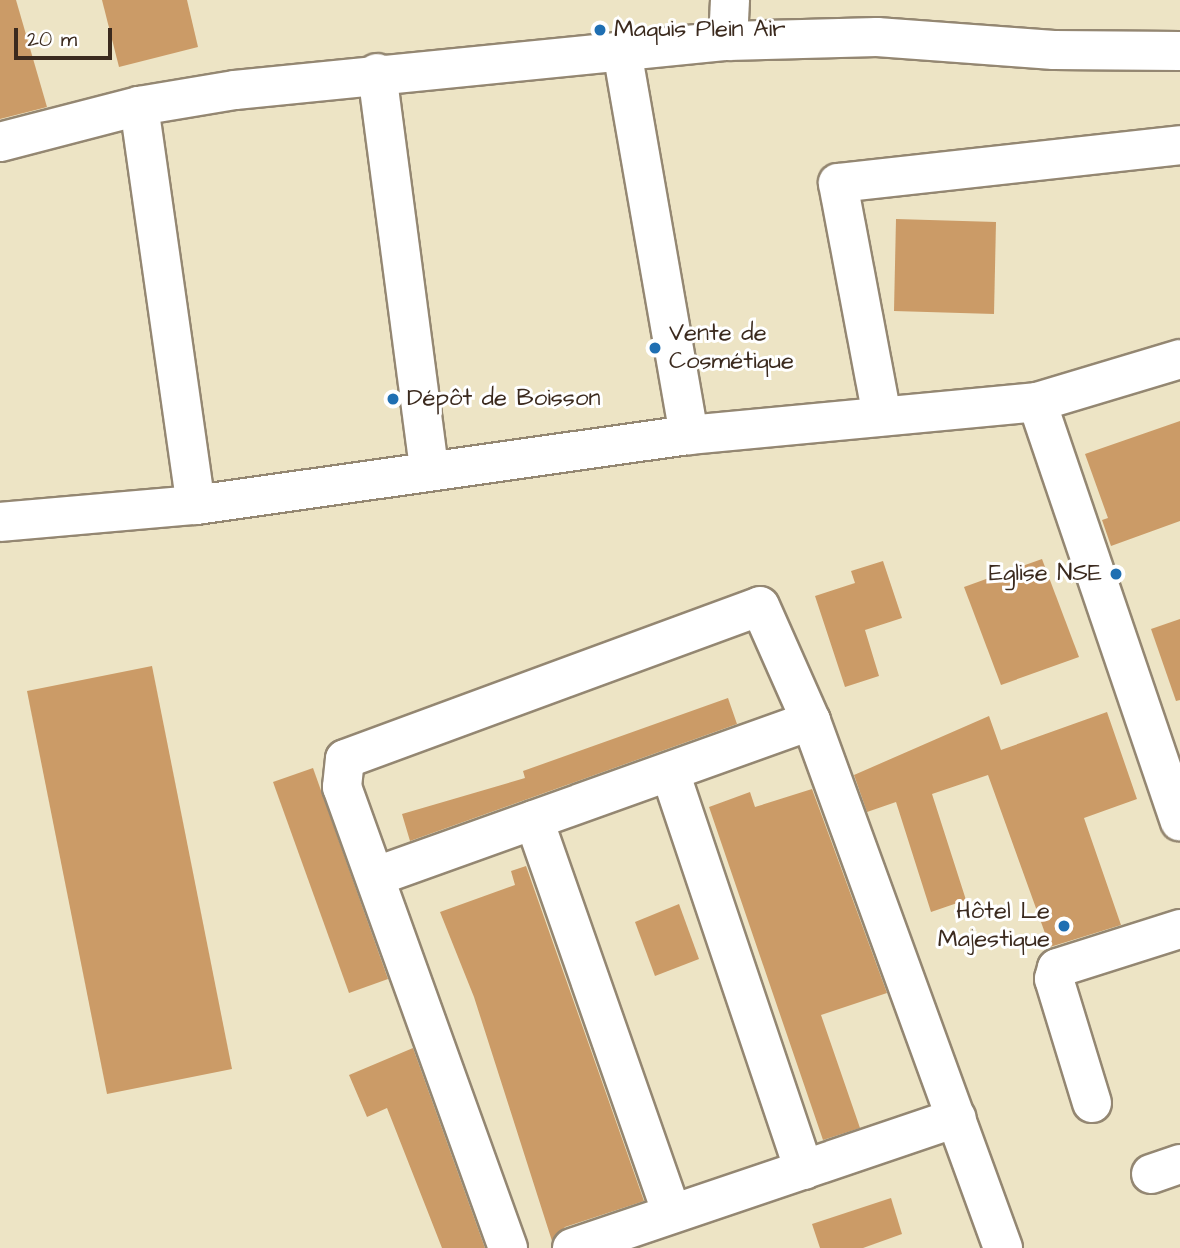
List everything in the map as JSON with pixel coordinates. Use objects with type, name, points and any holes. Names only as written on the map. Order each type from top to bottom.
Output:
[{"type":"street","points":[[728,41],[730,0]]},
{"type":"street","points":[[0,142],[139,106],[377,74],[728,41],[877,37],[1054,50],[1180,51]]},
{"type":"street","points":[[622,51],[688,435]]},
{"type":"street","points":[[377,74],[429,470]]},
{"type":"street","points":[[139,106],[196,505]]},
{"type":"street","points":[[882,416],[838,183],[1180,145]]},
{"type":"street","points":[[0,522],[196,505],[688,435],[1037,402],[1180,359]]},
{"type":"street","points":[[1037,402],[1180,821]]},
{"type":"street","points":[[508,1248],[377,876],[342,787],[345,759],[754,606],[766,609],[811,722],[1003,1248]]},
{"type":"street","points":[[377,876],[811,722]]},
{"type":"street","points":[[670,772],[804,1170]]},
{"type":"street","points":[[534,820],[672,1214]]},
{"type":"street","points":[[1092,1103],[1054,979],[1057,968],[1180,929]]},
{"type":"street","points":[[572,1248],[957,1118]]},
{"type":"building","points":[[0,0],[16,0],[47,107],[0,119]]},
{"type":"building","points":[[102,0],[187,0],[198,47],[119,67]]},
{"type":"building","points":[[896,219],[996,222],[994,314],[894,311]]},
{"type":"building","points":[[1180,421],[1180,521],[1111,546],[1102,520],[1108,518],[1085,454]]},
{"type":"building","points":[[1042,559],[1079,657],[1001,685],[964,587]]},
{"type":"building","points":[[883,561],[902,618],[865,630],[879,676],[845,687],[815,596],[855,583],[851,571]]},
{"type":"building","points":[[1180,619],[1180,700],[1176,701],[1151,629]]},
{"type":"building","points":[[152,666],[232,1069],[107,1094],[27,691]]},
{"type":"building","points":[[728,698],[737,724],[410,841],[402,814],[525,778],[523,771]]},
{"type":"building","points":[[1107,712],[1137,799],[1084,818],[1121,925],[1050,947],[988,775],[932,794],[966,900],[931,912],[896,802],[867,812],[854,775],[989,716],[1001,750]]},
{"type":"building","points":[[313,768],[388,979],[349,993],[273,782]]},
{"type":"building","points":[[812,789],[887,993],[821,1015],[860,1128],[823,1140],[709,807],[750,792],[755,807]]},
{"type":"building","points":[[526,866],[644,1201],[565,1227],[552,1241],[474,997],[440,912],[515,885],[511,871]]},
{"type":"building","points":[[679,904],[699,959],[655,976],[635,922]]},
{"type":"building","points":[[413,1048],[485,1248],[442,1248],[387,1108],[367,1117],[349,1075]]},
{"type":"building","points":[[891,1198],[902,1234],[863,1248],[820,1248],[812,1224]]},
{"type":"place","name":"Maquis Plein Air","points":[[600,30]]},
{"type":"place","name":"Vente de Cosmétique","points":[[655,348]]},
{"type":"place","name":"Dépôt de Boisson","points":[[393,399]]},
{"type":"place","name":"Eglise NSE","points":[[1116,574]]},
{"type":"place","name":"Hôtel Le Majestique","points":[[1064,926]]}]
